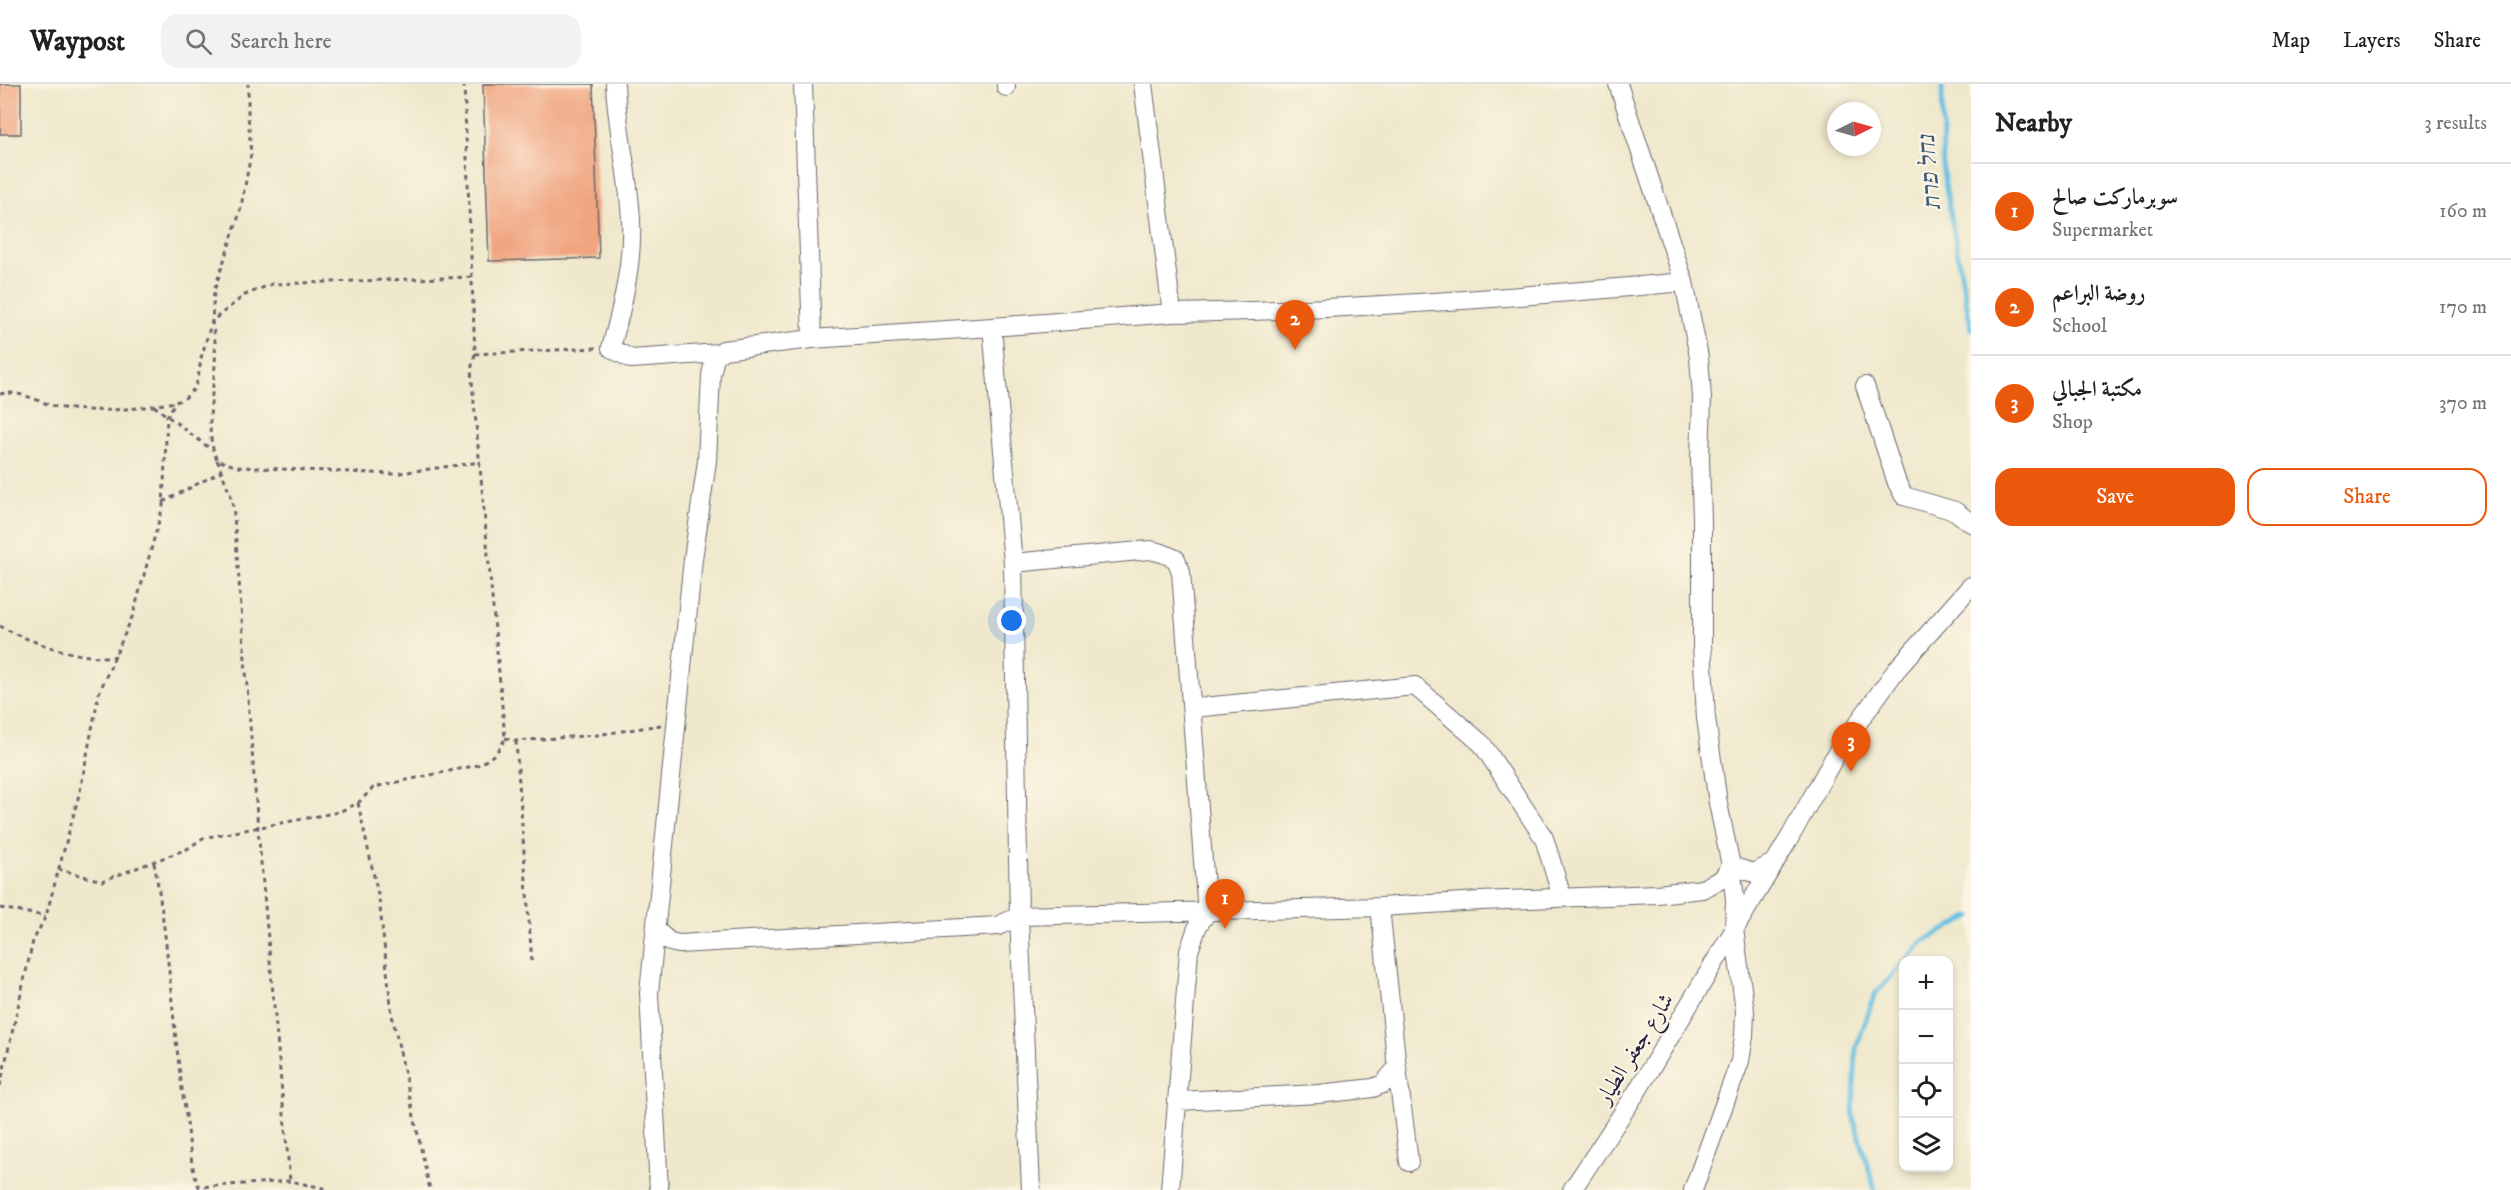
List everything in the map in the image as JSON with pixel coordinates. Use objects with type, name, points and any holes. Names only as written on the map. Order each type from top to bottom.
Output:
[{"type":"street","points":[[615,84],[616,115],[631,223],[630,250],[620,314],[611,348],[631,359],[719,352],[812,339],[1172,313],[1404,305],[1684,282]]},
{"type":"street","points":[[803,84],[812,339]]},
{"type":"street","points":[[1143,84],[1172,313]]},
{"type":"street","points":[[1618,84],[1684,282],[1699,357],[1702,399],[1700,459],[1702,644],[1706,718],[1718,803],[1731,866],[1735,899],[1734,928],[1745,1011],[1740,1061],[1693,1190]]},
{"type":"street","points":[[992,327],[1013,563],[1019,916],[1031,1190]]},
{"type":"street","points":[[659,1190],[649,993],[693,559],[707,461],[712,364],[719,352]]},
{"type":"street","points":[[1865,386],[1897,483],[1904,496],[1955,511],[1971,523]]},
{"type":"street","points":[[1013,563],[1150,550],[1176,560],[1181,572],[1207,913],[1198,925],[1189,951],[1170,1190]]},
{"type":"street","name":"شارع جعفر الطيار","points":[[1572,1190],[1636,1093],[1775,861],[1839,749],[1897,669],[1971,586]]},
{"type":"street","points":[[1192,708],[1415,686],[1482,744],[1544,838],[1562,897]]},
{"type":"street","points":[[1731,866],[1754,873],[1775,861]]},
{"type":"street","points":[[657,931],[670,942],[679,944],[998,926],[1019,916],[1207,913],[1657,894],[1701,889],[1722,879],[1731,866]]},
{"type":"street","points":[[1380,907],[1409,1162]]},
{"type":"street","points":[[653,965],[662,954],[679,944]]},
{"type":"street","points":[[1178,1101],[1319,1094],[1373,1088],[1383,1084],[1397,1068]]},
{"type":"path","points":[[0,394],[18,393],[62,408],[119,409],[176,402],[184,399],[194,389],[212,321],[214,291],[240,212],[251,154],[248,84]]},
{"type":"path","points":[[58,869],[102,881],[187,849],[202,838],[339,812],[358,803],[374,787],[477,765],[491,758],[500,748],[505,738],[471,370],[475,354],[464,84]]},
{"type":"path","points":[[212,321],[245,295],[272,284],[471,277]]},
{"type":"path","points":[[212,321],[216,345],[210,414],[213,450],[232,499],[234,515],[258,829],[290,1181]]},
{"type":"path","points":[[475,354],[611,348]]},
{"type":"path","points":[[0,1086],[33,941],[46,916],[80,792],[99,693],[133,615],[163,502],[167,416],[176,402]]},
{"type":"path","points":[[154,406],[213,450]]},
{"type":"path","points":[[218,460],[238,467],[393,474],[481,462]]},
{"type":"path","points":[[163,502],[222,471]]},
{"type":"path","points":[[0,626],[72,653],[99,658],[117,656]]},
{"type":"path","points":[[505,738],[516,741],[597,735],[678,722]]},
{"type":"path","points":[[516,741],[532,963]]},
{"type":"path","points":[[358,803],[379,898],[392,1015],[430,1190]]},
{"type":"path","points":[[154,862],[164,916],[178,1066],[192,1170],[199,1187],[290,1181],[323,1188],[322,1190]]},
{"type":"path","points":[[0,908],[46,916]]},
{"type":"building","points":[[0,84],[21,84],[21,134],[0,134]]},
{"type":"building","points":[[483,84],[593,84],[599,258],[489,261]]},
{"type":"waterway","name":"נחל פרת","points":[[1942,84],[1943,172],[1971,329]]},
{"type":"waterway","name":"נחל פרת","points":[[1910,956],[1924,941],[1971,916]]},
{"type":"waterway","name":"נחל פרת","points":[[1875,1190],[1853,1116],[1856,1048],[1875,994],[1899,968]]},
{"type":"place","name":"روضة البراعم","points":[[1295,350]]},
{"type":"place","name":"مكتبة الجبالي","points":[[1851,772]]},
{"type":"place","name":"سوبرماركت صالح","points":[[1225,929]]}]
